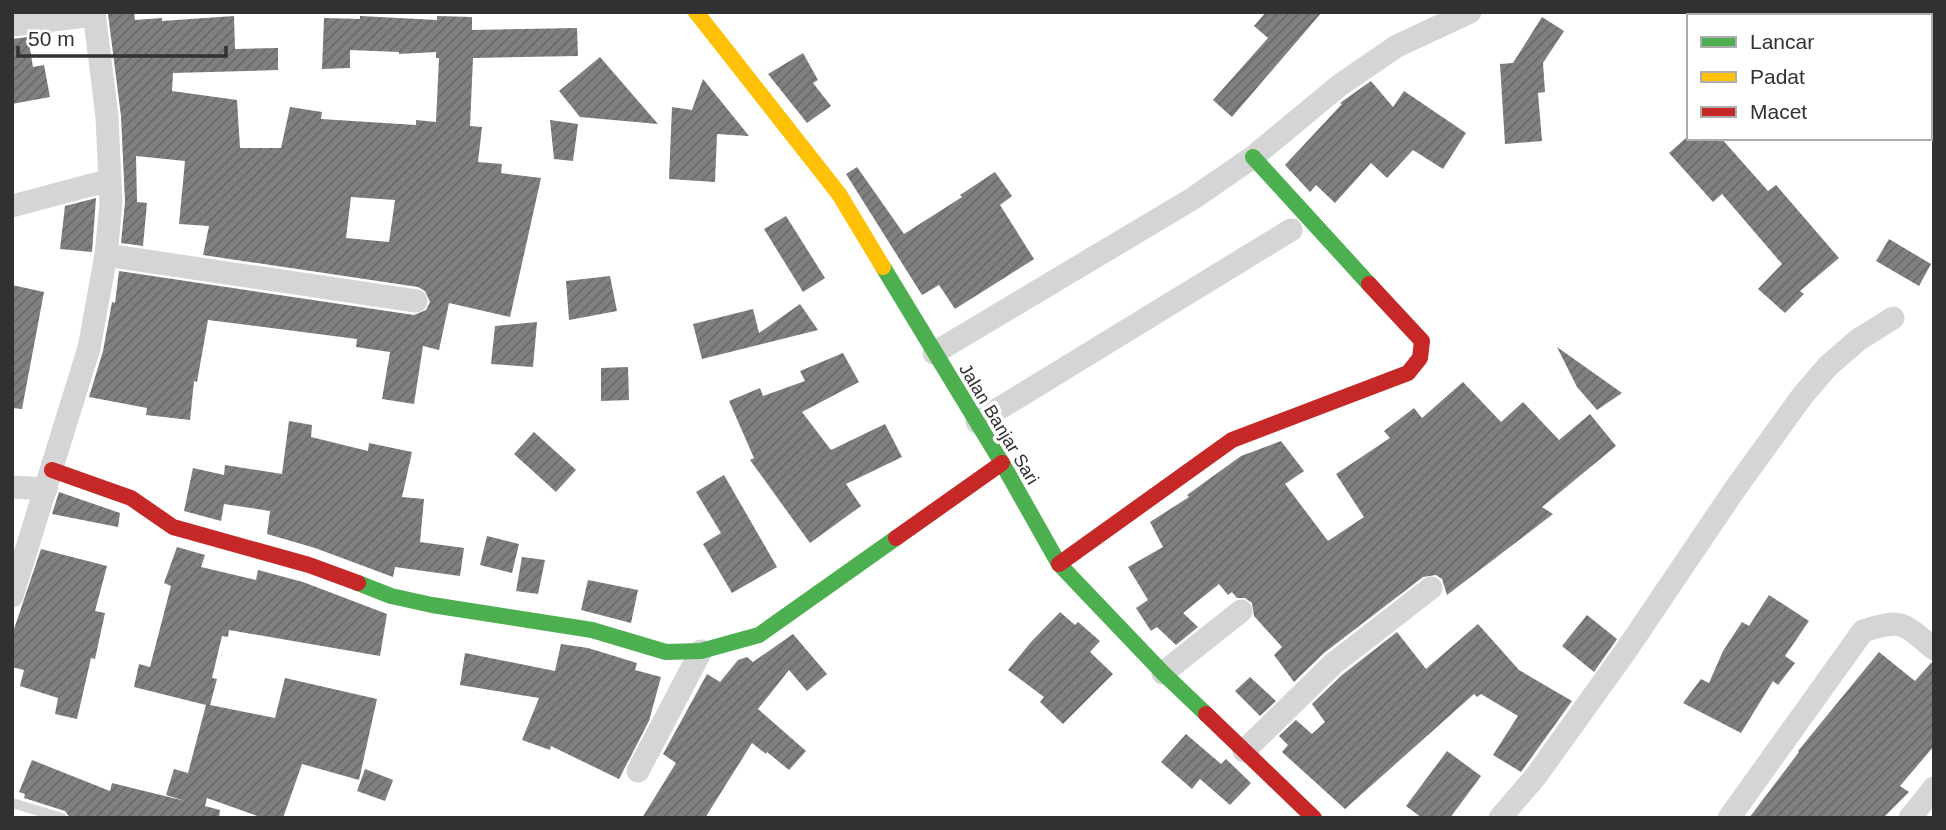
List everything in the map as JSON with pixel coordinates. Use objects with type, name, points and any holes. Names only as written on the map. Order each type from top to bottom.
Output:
[{"type":"street","name":"Jalan Banjar Sari","points":[[696,12],[839,194],[1002,463],[1059,564],[1163,674],[1314,818]]},
{"type":"street","points":[[934,353],[1192,199],[1253,158],[1340,85],[1397,46],[1471,12]]},
{"type":"street","points":[[12,25],[94,13],[107,117],[111,203],[106,256],[89,348],[12,596]]},
{"type":"street","points":[[1059,564],[1232,440],[1408,373],[1420,358],[1422,341],[1253,158]]},
{"type":"street","points":[[12,206],[110,180]]},
{"type":"street","points":[[977,422],[1291,230]]},
{"type":"street","points":[[106,256],[416,301]]},
{"type":"street","points":[[1500,818],[1536,775],[1625,652],[1735,489],[1803,395],[1828,366],[1858,340],[1893,318]]},
{"type":"street","points":[[12,487],[49,479],[120,493],[143,505],[159,520],[173,527],[309,565],[391,596],[432,606],[592,630],[666,652],[701,651],[759,635],[1002,463]]},
{"type":"street","points":[[1244,751],[1333,664],[1431,588]]},
{"type":"street","points":[[1163,674],[1241,611]]},
{"type":"street","points":[[1729,818],[1863,631],[1889,622],[1906,625],[1934,649]]},
{"type":"street","points":[[638,771],[701,651]]},
{"type":"street","points":[[1910,818],[1934,788]]},
{"type":"lane","points":[[12,803],[62,818]]},
{"type":"building","points":[[134,12],[135,20],[162,18],[162,21],[234,16],[235,49],[278,48],[278,70],[173,73],[172,91],[237,100],[240,148],[281,148],[290,107],[322,112],[321,119],[416,125],[416,120],[436,122],[439,58],[436,58],[436,52],[399,54],[350,50],[350,68],[322,69],[324,18],[360,19],[360,16],[437,20],[437,16],[472,17],[472,30],[577,28],[578,56],[473,58],[470,126],[482,127],[478,162],[502,164],[501,173],[541,178],[510,317],[449,303],[439,350],[423,346],[414,404],[382,399],[390,352],[356,347],[357,339],[208,320],[197,382],[194,381],[190,420],[146,415],[147,408],[89,397],[103,351],[112,302],[115,303],[119,271],[414,315],[426,310],[430,302],[425,291],[418,287],[203,255],[209,226],[179,224],[185,161],[136,156],[137,202],[147,203],[143,246],[121,243],[125,202],[121,116],[108,14]],"holes":[[[351,197],[395,200],[389,242],[346,238]]]},
{"type":"building","points":[[1266,12],[1322,12],[1232,117],[1213,100],[1268,38],[1254,26]]},
{"type":"building","points":[[1542,17],[1564,31],[1543,63],[1545,92],[1538,93],[1542,141],[1505,144],[1500,64],[1513,63]]},
{"type":"building","points":[[28,37],[33,67],[44,65],[50,97],[12,104],[12,39]]},
{"type":"building","points":[[803,53],[818,80],[813,83],[831,106],[807,123],[768,74]]},
{"type":"building","points":[[600,57],[658,124],[580,117],[559,91]]},
{"type":"building","points":[[703,79],[749,136],[717,134],[715,182],[669,179],[672,107],[692,110]]},
{"type":"building","points":[[1371,81],[1393,107],[1404,91],[1466,133],[1443,169],[1413,150],[1387,178],[1371,163],[1335,203],[1316,185],[1310,192],[1285,165],[1342,104],[1340,103]]},
{"type":"building","points":[[550,120],[578,124],[573,161],[554,159]]},
{"type":"building","points":[[1686,138],[1723,140],[1768,191],[1776,185],[1839,258],[1800,291],[1804,294],[1785,313],[1758,289],[1782,264],[1722,194],[1713,202],[1669,153]]},
{"type":"building","points":[[857,167],[904,234],[995,172],[1012,196],[1000,205],[1034,259],[955,309],[939,285],[922,295],[846,174]]},
{"type":"building","points":[[96,198],[92,252],[60,249],[65,206]]},
{"type":"building","points":[[786,216],[825,278],[803,292],[764,229]]},
{"type":"building","points":[[1889,239],[1931,264],[1919,286],[1876,261]]},
{"type":"building","points":[[610,276],[617,311],[569,320],[566,281]]},
{"type":"building","points":[[12,285],[44,292],[22,409],[12,408]]},
{"type":"building","points":[[800,304],[818,330],[702,359],[693,324],[753,309],[759,333]]},
{"type":"building","points":[[537,322],[533,367],[491,364],[495,326]]},
{"type":"building","points":[[1557,347],[1622,393],[1597,410],[1577,387]]},
{"type":"building","points":[[843,353],[859,382],[802,412],[831,450],[885,424],[902,457],[846,484],[861,506],[810,543],[750,460],[754,458],[729,401],[760,388],[763,396],[805,381],[800,371]]},
{"type":"building","points":[[628,367],[629,400],[601,401],[601,368]]},
{"type":"building","points":[[1463,382],[1501,422],[1523,402],[1559,440],[1590,414],[1616,446],[1542,507],[1553,514],[1447,595],[1442,579],[1436,575],[1423,577],[1324,653],[1294,682],[1274,655],[1282,647],[1254,616],[1252,603],[1245,598],[1237,598],[1232,592],[1228,595],[1219,584],[1183,613],[1198,627],[1176,645],[1157,627],[1151,631],[1136,608],[1148,600],[1128,567],[1163,547],[1150,522],[1189,497],[1187,495],[1241,456],[1281,441],[1304,471],[1285,484],[1328,541],[1364,517],[1336,474],[1390,438],[1384,431],[1414,408],[1422,418]]},
{"type":"building","points":[[289,421],[312,425],[311,437],[368,451],[369,443],[412,452],[402,497],[424,499],[420,542],[464,548],[460,576],[395,567],[393,577],[315,548],[267,534],[270,511],[224,504],[221,521],[184,511],[193,468],[224,475],[225,465],[282,474]]},
{"type":"building","points":[[534,432],[576,470],[556,492],[514,454]]},
{"type":"building","points":[[724,475],[777,567],[732,593],[703,544],[721,533],[696,492]]},
{"type":"building","points":[[59,492],[120,513],[118,527],[52,514]]},
{"type":"building","points":[[487,536],[519,544],[512,573],[480,565]]},
{"type":"building","points":[[177,547],[205,555],[201,567],[256,580],[258,570],[303,582],[387,614],[380,656],[229,630],[228,637],[222,636],[212,678],[217,679],[210,705],[275,718],[285,678],[377,699],[359,780],[302,764],[283,818],[263,818],[207,798],[205,806],[220,810],[219,818],[70,818],[65,811],[24,798],[25,794],[19,792],[32,760],[110,791],[112,783],[185,801],[166,795],[174,769],[188,773],[206,705],[134,687],[139,664],[150,667],[171,586],[164,583]]},
{"type":"building","points":[[41,549],[107,566],[95,611],[105,613],[77,719],[55,714],[58,698],[20,686],[24,670],[12,667],[12,635]]},
{"type":"building","points":[[522,557],[545,560],[538,594],[516,591]]},
{"type":"building","points":[[588,580],[638,590],[631,623],[581,610]]},
{"type":"building","points":[[1769,595],[1809,621],[1785,656],[1795,663],[1778,685],[1773,681],[1741,733],[1683,703],[1701,679],[1709,683],[1723,651],[1742,622],[1749,626]]},
{"type":"building","points":[[1060,612],[1075,625],[1078,622],[1100,641],[1090,652],[1113,674],[1063,724],[1040,702],[1044,697],[1008,670]]},
{"type":"building","points":[[1587,615],[1617,639],[1594,672],[1562,646]]},
{"type":"building","points":[[1478,624],[1519,670],[1572,701],[1521,772],[1493,755],[1518,716],[1481,694],[1477,697],[1474,694],[1345,809],[1282,752],[1288,745],[1279,736],[1296,720],[1312,734],[1325,722],[1312,704],[1342,675],[1397,632],[1426,669]]},
{"type":"building","points":[[793,634],[827,674],[807,691],[789,670],[758,709],[806,751],[789,770],[752,743],[705,818],[642,818],[676,763],[663,754],[707,674],[720,682],[738,660],[747,657],[753,662]]},
{"type":"building","points":[[561,644],[588,648],[637,663],[635,670],[661,677],[649,721],[619,779],[551,746],[550,750],[522,740],[539,698],[460,685],[465,653],[555,671]]},
{"type":"building","points":[[1879,652],[1915,681],[1934,663],[1934,746],[1900,786],[1909,792],[1883,818],[1749,818],[1798,751]]},
{"type":"building","points":[[1250,677],[1276,701],[1260,716],[1235,691]]},
{"type":"building","points":[[1186,734],[1221,764],[1226,759],[1251,783],[1230,805],[1200,779],[1192,789],[1161,762]]},
{"type":"building","points":[[1447,751],[1481,776],[1450,818],[1422,818],[1406,806]]},
{"type":"building","points":[[365,769],[393,780],[385,801],[357,791]]},
{"type":"traffic: fast","points":[[1253,157],[1369,284]]},
{"type":"traffic: fast","points":[[883,267],[1002,463],[1059,564],[1206,714]]},
{"type":"traffic: fast","points":[[358,583],[391,596],[592,630],[666,652],[701,651],[759,635],[896,538]]},
{"type":"traffic: slow","points":[[696,12],[839,194],[883,267]]},
{"type":"traffic: jam","points":[[1059,564],[1232,440],[1408,373],[1420,358],[1422,341],[1369,284]]},
{"type":"traffic: jam","points":[[896,538],[1002,463]]},
{"type":"traffic: jam","points":[[52,470],[131,498],[173,527],[309,565],[358,583]]},
{"type":"traffic: jam","points":[[1206,714],[1314,818]]}]
